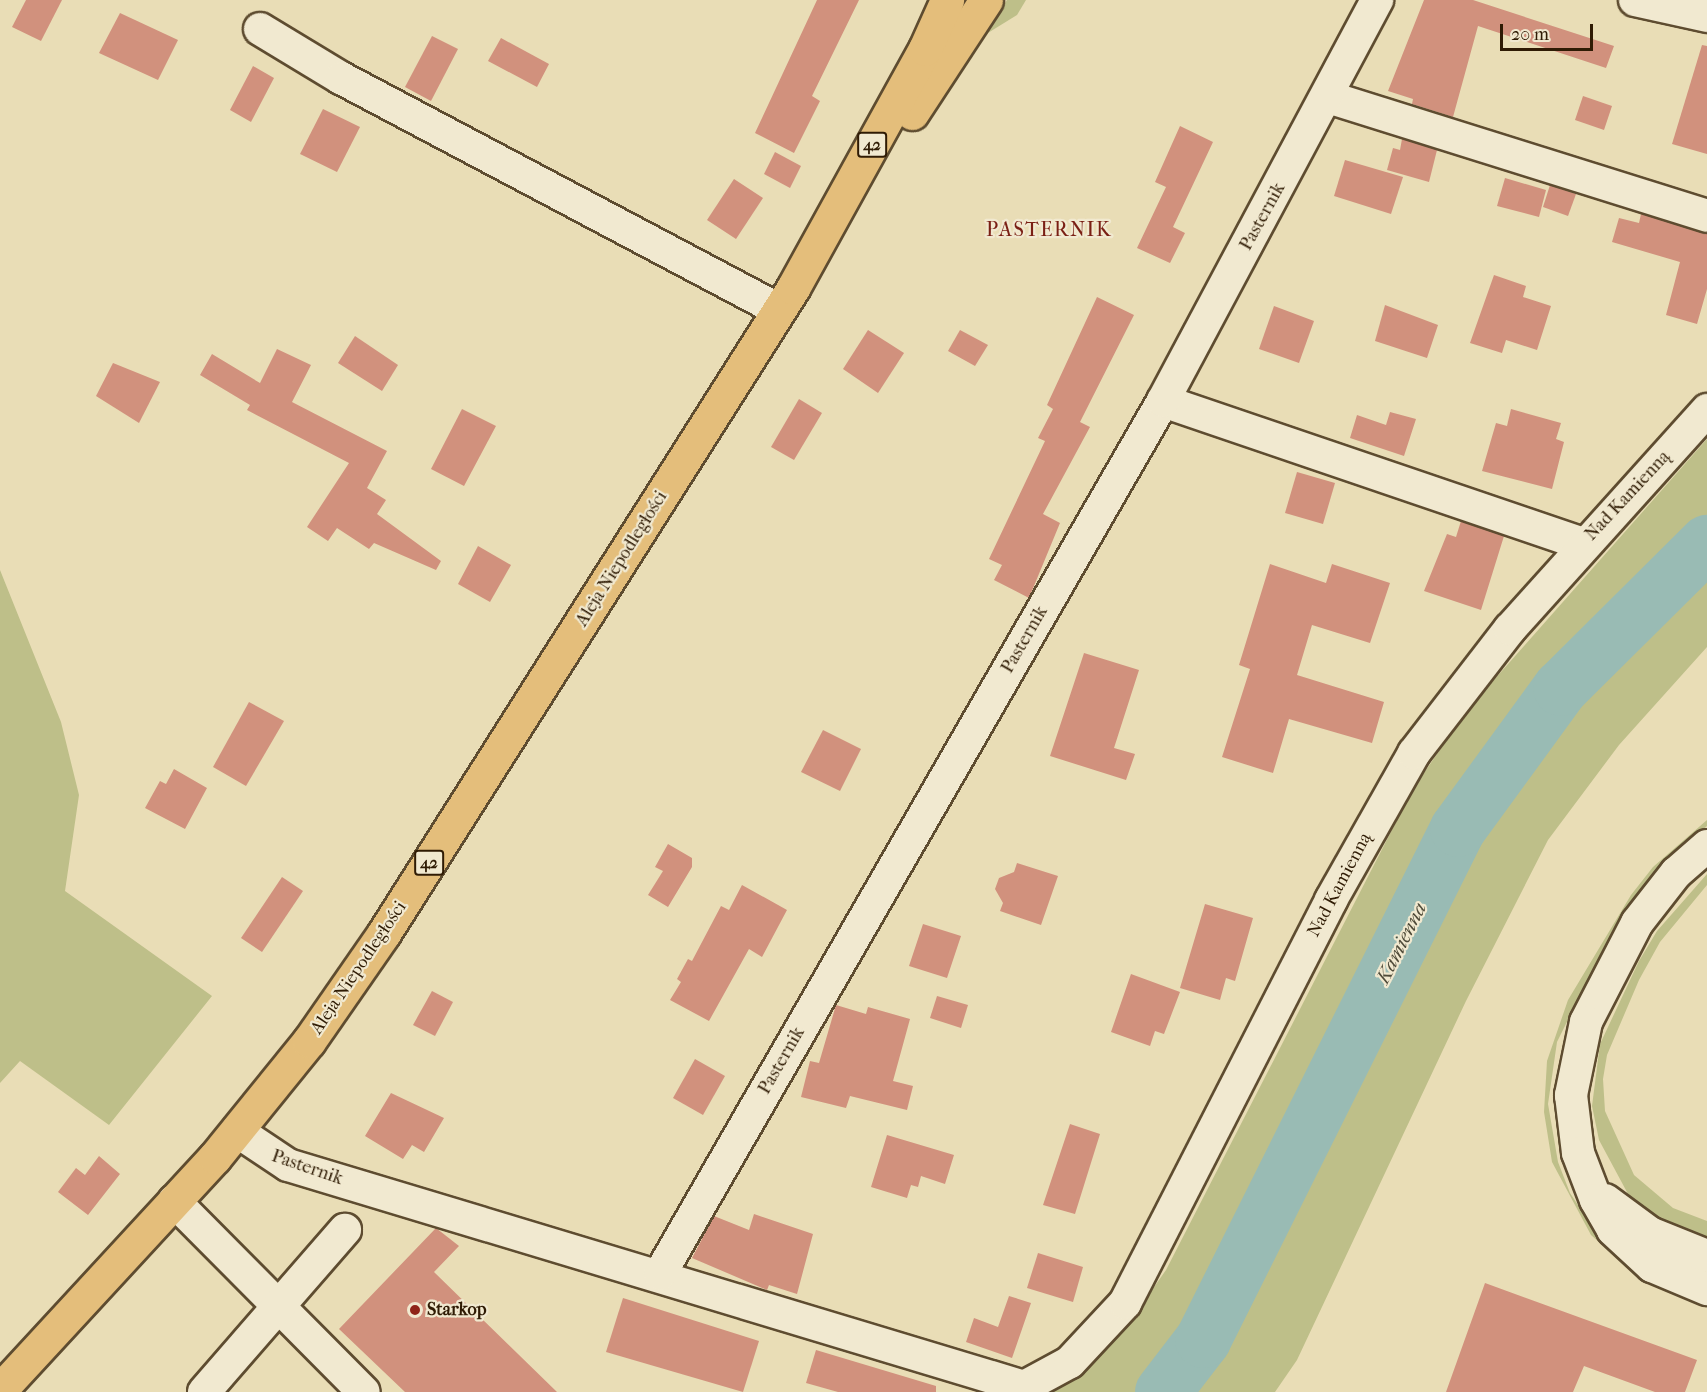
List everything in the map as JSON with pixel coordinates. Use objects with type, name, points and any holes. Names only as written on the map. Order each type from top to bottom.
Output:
[{"type":"main road","name":"Aleja Niepodległości","points":[[786,299],[925,49],[947,0]]},
{"type":"main road","name":"Aleja Niepodległości","points":[[0,1390],[237,1131],[309,1041],[384,933],[786,299],[986,0]]},
{"type":"street","name":"Pasternik","points":[[660,1274],[1162,401],[1328,97],[1377,0]]},
{"type":"street","points":[[1635,0],[1707,16]]},
{"type":"street","points":[[260,29],[332,73],[786,299]]},
{"type":"street","points":[[1328,97],[1707,216]]},
{"type":"street","points":[[1162,401],[1583,544]]},
{"type":"street","name":"Nad Kamienną","points":[[1024,1388],[1070,1362],[1119,1313],[1331,900],[1414,753],[1458,690],[1583,544],[1707,410]]},
{"type":"street","points":[[1707,846],[1655,897],[1586,1022],[1571,1095],[1573,1125],[1587,1178],[1605,1218],[1631,1250],[1668,1276],[1707,1289]]},
{"type":"street","name":"Pasternik","points":[[237,1131],[288,1165],[660,1274],[1024,1388]]},
{"type":"street","points":[[1587,1178],[1609,1203],[1650,1233],[1707,1256]]},
{"type":"street","points":[[174,1201],[364,1392]]},
{"type":"street","points":[[204,1392],[345,1230]]},
{"type":"green space","points":[[1007,0],[1026,0],[1017,15],[983,36]]},
{"type":"green space","points":[[1707,439],[1707,647],[1619,745],[1548,840],[1466,1001],[1297,1360],[1275,1392],[1043,1392],[1135,1314],[1166,1270],[1414,787],[1470,707]]},
{"type":"green space","points":[[0,570],[61,722],[79,795],[65,891],[212,996],[109,1125],[20,1061],[0,1083]]},
{"type":"green space","points":[[1707,820],[1707,826],[1652,875],[1613,929],[1557,1042],[1548,1104],[1558,1162],[1570,1193],[1590,1223],[1616,1253],[1707,1300],[1707,1305],[1673,1294],[1635,1274],[1591,1235],[1552,1162],[1544,1112],[1547,1061],[1568,1000],[1631,895],[1653,867]]},
{"type":"green space","points":[[1707,874],[1707,885],[1660,942],[1639,980],[1607,1055],[1603,1079],[1605,1111],[1634,1175],[1673,1208],[1707,1221],[1707,1243],[1649,1215],[1628,1194],[1599,1140],[1592,1106],[1600,1044],[1639,961],[1657,931]]},
{"type":"building","points":[[26,0],[62,0],[41,41],[12,27]]},
{"type":"building","points":[[817,0],[859,0],[812,96],[820,101],[794,153],[755,133]]},
{"type":"building","points":[[1424,0],[1473,0],[1614,46],[1606,68],[1478,26],[1453,117],[1412,104],[1413,99],[1388,91]]},
{"type":"building","points":[[120,13],[178,40],[158,80],[99,53]]},
{"type":"building","points":[[432,36],[458,49],[431,101],[405,87]]},
{"type":"building","points":[[501,38],[549,64],[537,87],[488,61]]},
{"type":"building","points":[[1702,45],[1707,46],[1707,154],[1672,144]]},
{"type":"building","points":[[253,66],[274,78],[251,122],[230,110]]},
{"type":"building","points":[[1583,96],[1612,106],[1604,130],[1575,120]]},
{"type":"building","points":[[323,109],[360,127],[337,172],[300,154]]},
{"type":"building","points":[[1180,126],[1213,142],[1173,227],[1185,233],[1170,263],[1137,248],[1166,187],[1155,182]]},
{"type":"building","points":[[1402,139],[1437,150],[1429,182],[1387,170],[1393,148],[1400,150]]},
{"type":"building","points":[[775,152],[801,166],[790,188],[764,174]]},
{"type":"building","points":[[1345,160],[1403,177],[1391,214],[1334,196]]},
{"type":"building","points":[[1505,178],[1546,190],[1539,217],[1497,206]]},
{"type":"building","points":[[734,179],[763,198],[736,239],[707,220]]},
{"type":"building","points":[[1550,185],[1576,194],[1568,216],[1543,207]]},
{"type":"building","points":[[1641,214],[1707,233],[1707,289],[1697,324],[1666,315],[1680,262],[1612,242],[1619,218],[1639,223]]},
{"type":"building","points":[[1494,275],[1526,286],[1523,297],[1551,306],[1537,350],[1506,340],[1502,353],[1470,343]]},
{"type":"building","points":[[1097,297],[1134,315],[1080,422],[1090,427],[1043,514],[1060,523],[1029,598],[994,580],[1002,565],[989,559],[1045,441],[1038,438],[1053,409],[1047,405]]},
{"type":"building","points":[[1385,305],[1438,325],[1427,358],[1375,341]]},
{"type":"building","points":[[1274,306],[1314,321],[1299,363],[1259,349]]},
{"type":"building","points":[[868,330],[904,353],[878,393],[843,369]]},
{"type":"building","points":[[960,330],[988,345],[975,366],[948,351]]},
{"type":"building","points":[[355,336],[398,365],[382,391],[338,363]]},
{"type":"building","points":[[277,349],[311,365],[292,402],[387,451],[367,488],[386,500],[377,514],[441,561],[436,570],[374,543],[369,549],[337,528],[328,541],[307,527],[349,463],[247,410],[250,405],[200,375],[212,354],[260,383]]},
{"type":"building","points":[[113,363],[160,382],[139,423],[96,396]]},
{"type":"building","points":[[799,399],[822,413],[794,460],[771,447]]},
{"type":"building","points":[[462,409],[496,426],[464,486],[431,469]]},
{"type":"building","points":[[1511,409],[1561,423],[1556,439],[1564,442],[1552,489],[1482,471],[1496,423],[1507,426]]},
{"type":"building","points":[[1390,412],[1416,419],[1404,456],[1350,438],[1357,415],[1386,425]]},
{"type":"building","points":[[1297,472],[1335,483],[1323,524],[1285,513]]},
{"type":"building","points":[[1461,521],[1504,536],[1481,610],[1424,591],[1447,534],[1456,537]]},
{"type":"building","points":[[478,546],[511,565],[490,602],[458,584]]},
{"type":"building","points":[[1270,564],[1326,583],[1332,564],[1390,583],[1370,643],[1312,625],[1297,675],[1384,702],[1372,743],[1289,719],[1273,773],[1222,757],[1250,669],[1239,665]]},
{"type":"building","points":[[1084,653],[1139,670],[1114,748],[1135,754],[1126,780],[1050,756]]},
{"type":"building","points":[[249,702],[284,721],[246,786],[213,767]]},
{"type":"building","points":[[823,730],[861,749],[840,791],[801,772]]},
{"type":"building","points":[[174,769],[207,788],[185,829],[145,808],[160,781],[166,784]]},
{"type":"building","points":[[668,844],[692,858],[692,867],[668,907],[648,895],[663,871],[655,867]]},
{"type":"building","points":[[1017,863],[1058,876],[1041,925],[1000,911],[1003,903],[995,889],[999,878],[1014,872]]},
{"type":"building","points":[[282,877],[303,891],[262,952],[241,938]]},
{"type":"building","points":[[742,885],[787,910],[762,957],[749,949],[709,1021],[670,1000],[681,982],[677,979],[688,959],[692,961],[721,906],[729,910]]},
{"type":"building","points":[[1205,904],[1253,918],[1235,981],[1226,978],[1220,1000],[1180,988]]},
{"type":"building","points":[[923,924],[961,936],[947,978],[909,966]]},
{"type":"building","points":[[1131,974],[1180,992],[1164,1034],[1155,1031],[1150,1046],[1111,1032]]},
{"type":"building","points":[[432,991],[453,1002],[435,1036],[413,1025]]},
{"type":"building","points":[[937,996],[968,1005],[961,1028],[930,1018]]},
{"type":"building","points":[[836,1005],[866,1014],[868,1007],[910,1019],[893,1081],[913,1086],[907,1110],[850,1096],[846,1108],[801,1097],[810,1061],[819,1063]]},
{"type":"building","points":[[695,1059],[725,1076],[703,1115],[673,1098]]},
{"type":"building","points":[[391,1093],[444,1118],[424,1152],[412,1145],[403,1159],[365,1136]]},
{"type":"building","points":[[1070,1124],[1100,1134],[1075,1214],[1043,1205]]},
{"type":"building","points":[[887,1135],[954,1155],[945,1184],[921,1176],[918,1187],[911,1185],[907,1198],[871,1187]]},
{"type":"building","points":[[99,1156],[120,1174],[88,1215],[58,1192],[76,1168],[85,1175]]},
{"type":"building","points":[[754,1214],[813,1234],[797,1294],[769,1285],[767,1290],[692,1258],[714,1216],[749,1230]]},
{"type":"building","name":"Starkop","points":[[436,1228],[459,1246],[434,1272],[557,1392],[405,1392],[339,1329]]},
{"type":"building","points":[[1038,1253],[1083,1267],[1073,1302],[1027,1288]]},
{"type":"building","points":[[1485,1283],[1697,1360],[1685,1392],[1655,1392],[1584,1366],[1573,1392],[1446,1392]]},
{"type":"building","points":[[1009,1296],[1031,1303],[1012,1358],[966,1342],[974,1318],[998,1327]]},
{"type":"building","points":[[623,1298],[759,1341],[743,1392],[606,1352]]},
{"type":"building","points":[[816,1350],[936,1386],[936,1392],[838,1392],[806,1383]]},
{"type":"waterway","name":"Kamienna","points":[[1163,1392],[1203,1340],[1458,829],[1561,688],[1707,543]]},
{"type":"waterway","points":[[1682,568],[1707,572]]},
{"type":"place","name":"Starkop","points":[[415,1310]]},
{"type":"district","name":"PASTERNIK","points":[[1049,229]]}]
